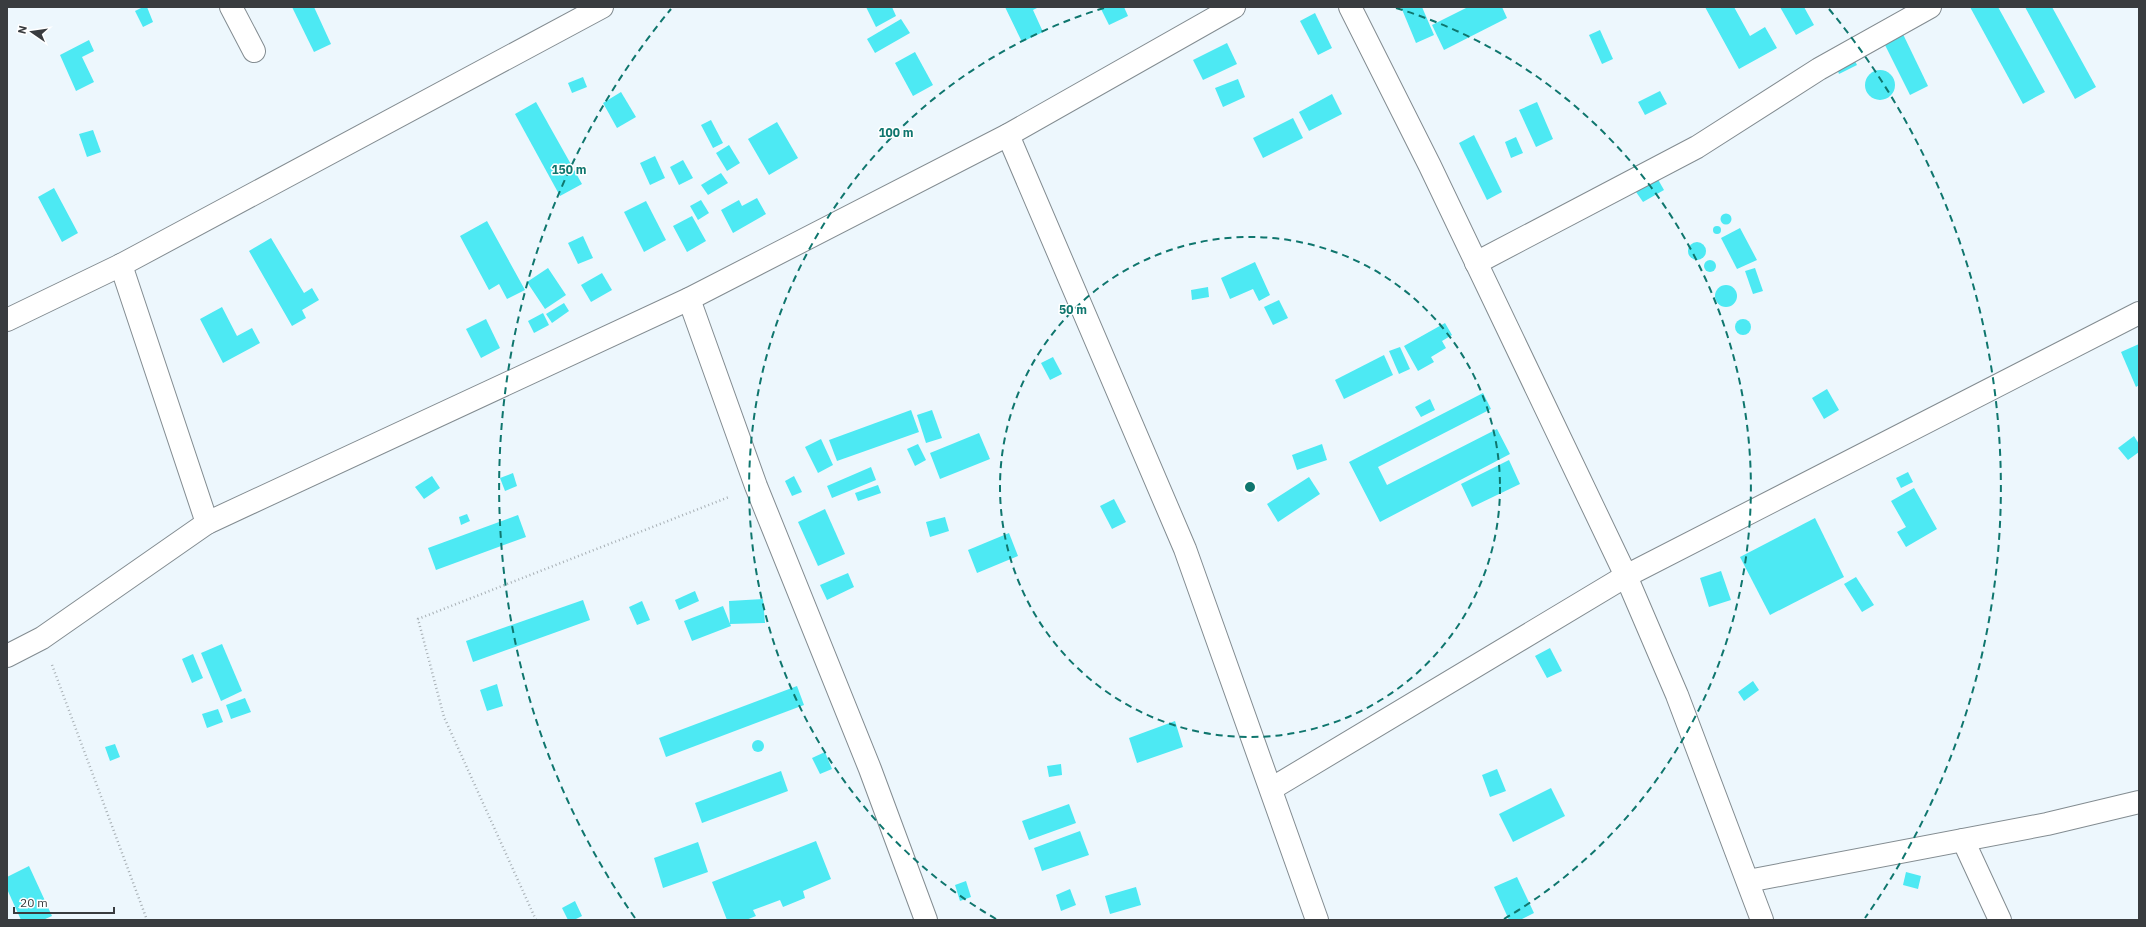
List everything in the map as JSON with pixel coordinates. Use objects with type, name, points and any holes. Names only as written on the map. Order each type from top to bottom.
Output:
[{"type":"street","points":[[231,7],[254,51]]},
{"type":"street","points":[[7,320],[121,265],[602,7]]},
{"type":"street","points":[[7,656],[42,638],[207,523],[689,299],[1008,135],[1234,7]]},
{"type":"street","points":[[1350,7],[1476,263],[1626,576],[1677,695],[1762,920]]},
{"type":"street","points":[[1476,263],[1697,147],[1820,69],[1930,7]]},
{"type":"street","points":[[1008,135],[1185,549],[1317,920]]},
{"type":"street","points":[[121,265],[207,523]]},
{"type":"street","points":[[689,299],[756,486],[870,769],[926,920]]},
{"type":"street","points":[[1271,789],[1626,576],[2139,313]]},
{"type":"street","points":[[1748,881],[2047,824],[2139,802]]},
{"type":"street","points":[[1963,840],[2000,920]]},
{"type":"path","points":[[536,920],[444,717],[418,619],[756,486]]},
{"type":"path","points":[[42,638],[147,920]]},
{"type":"building","points":[[143,7],[147,7],[153,22],[143,27],[135,11]]},
{"type":"building","points":[[292,7],[314,7],[331,44],[314,52]]},
{"type":"building","points":[[866,7],[892,7],[896,16],[876,27]]},
{"type":"building","points":[[1005,7],[1039,7],[1033,10],[1043,32],[1022,42]]},
{"type":"building","points":[[1100,7],[1124,7],[1128,16],[1109,25]]},
{"type":"building","points":[[1401,7],[1422,7],[1434,35],[1416,43]]},
{"type":"building","points":[[1468,7],[1502,7],[1507,18],[1444,50],[1432,25]]},
{"type":"building","points":[[1705,7],[1734,7],[1750,36],[1765,27],[1777,48],[1739,69]]},
{"type":"building","points":[[1780,7],[1804,7],[1814,25],[1796,35]]},
{"type":"building","points":[[1970,7],[1998,7],[2045,92],[2023,104]]},
{"type":"building","points":[[2025,7],[2052,7],[2096,87],[2075,99]]},
{"type":"building","points":[[1315,13],[1332,48],[1318,55],[1300,21]]},
{"type":"building","points":[[901,19],[910,33],[875,53],[867,39]]},
{"type":"building","points":[[1600,30],[1613,59],[1602,64],[1589,35]]},
{"type":"building","points":[[1901,30],[1928,86],[1910,95],[1882,39]]},
{"type":"building","points":[[89,40],[94,51],[82,57],[94,82],[76,91],[60,55]]},
{"type":"building","points":[[1227,43],[1237,64],[1203,80],[1193,60]]},
{"type":"building","points":[[915,52],[933,85],[913,96],[895,63]]},
{"type":"building","points":[[1852,55],[1857,65],[1839,74],[1835,64]]},
{"type":"building","points":[[1880,70],[1891,74],[1895,85],[1891,96],[1880,100],[1869,96],[1865,85],[1869,74]]},
{"type":"building","points":[[583,77],[587,87],[572,93],[568,83]]},
{"type":"building","points":[[1238,79],[1245,97],[1223,107],[1215,88]]},
{"type":"building","points":[[1660,91],[1667,104],[1645,115],[1638,102]]},
{"type":"building","points":[[621,92],[636,117],[617,128],[603,103]]},
{"type":"building","points":[[1332,94],[1342,114],[1309,131],[1299,112]]},
{"type":"building","points":[[536,102],[582,184],[560,196],[515,114]]},
{"type":"building","points":[[1537,102],[1553,139],[1536,147],[1519,110]]},
{"type":"building","points":[[1293,118],[1303,138],[1263,158],[1253,138]]},
{"type":"building","points":[[711,120],[723,143],[713,148],[701,125]]},
{"type":"building","points":[[777,122],[798,158],[769,175],[748,139]]},
{"type":"building","points":[[93,130],[101,152],[87,157],[79,134]]},
{"type":"building","points":[[1474,135],[1502,192],[1487,200],[1459,143]]},
{"type":"building","points":[[1516,137],[1523,153],[1511,158],[1505,142]]},
{"type":"building","points":[[729,145],[740,163],[727,171],[716,153]]},
{"type":"building","points":[[655,156],[665,178],[650,185],[640,163]]},
{"type":"building","points":[[683,160],[693,178],[679,185],[670,167]]},
{"type":"building","points":[[721,173],[728,183],[708,195],[701,185]]},
{"type":"building","points":[[1656,176],[1664,190],[1643,202],[1634,189]]},
{"type":"building","points":[[54,188],[78,233],[62,242],[38,197]]},
{"type":"building","points":[[757,198],[766,214],[733,233],[721,210],[739,200],[742,206]]},
{"type":"building","points":[[701,200],[709,213],[698,220],[690,206]]},
{"type":"building","points":[[646,201],[666,240],[644,252],[624,212]]},
{"type":"building","points":[[1726,213],[1730,215],[1732,219],[1730,223],[1726,225],[1722,223],[1720,219],[1722,215]]},
{"type":"building","points":[[692,216],[706,241],[687,252],[673,226]]},
{"type":"building","points":[[487,221],[525,290],[507,299],[499,284],[489,290],[460,236]]},
{"type":"building","points":[[1715,226],[1719,226],[1721,230],[1719,234],[1715,234],[1713,232],[1713,228]]},
{"type":"building","points":[[1740,228],[1757,260],[1737,269],[1721,238]]},
{"type":"building","points":[[583,236],[593,258],[578,264],[568,243]]},
{"type":"building","points":[[271,238],[304,293],[312,288],[319,300],[302,310],[306,318],[292,326],[249,251]]},
{"type":"building","points":[[1693,242],[1701,242],[1706,247],[1704,258],[1701,260],[1693,260],[1688,255],[1688,247]]},
{"type":"building","points":[[1712,260],[1715,261],[1715,271],[1708,272],[1705,271],[1704,264],[1705,261]]},
{"type":"building","points":[[1255,262],[1270,295],[1259,301],[1253,289],[1230,299],[1221,278]]},
{"type":"building","points":[[548,268],[566,295],[545,309],[527,282]]},
{"type":"building","points":[[1755,268],[1763,291],[1753,294],[1745,271]]},
{"type":"building","points":[[602,273],[612,290],[591,302],[581,285]]},
{"type":"building","points":[[1726,285],[1734,288],[1737,296],[1734,304],[1726,307],[1718,304],[1715,296],[1718,288]]},
{"type":"building","points":[[1208,287],[1209,297],[1192,300],[1191,290]]},
{"type":"building","points":[[1279,300],[1288,318],[1273,325],[1264,307]]},
{"type":"building","points":[[564,303],[569,311],[552,323],[546,314]]},
{"type":"building","points":[[222,307],[237,336],[252,328],[260,343],[223,363],[200,319]]},
{"type":"building","points":[[543,313],[549,325],[534,333],[528,321]]},
{"type":"building","points":[[486,319],[500,348],[481,358],[466,329]]},
{"type":"building","points":[[1740,319],[1746,319],[1751,324],[1749,333],[1746,335],[1740,335],[1735,330],[1735,324]]},
{"type":"building","points":[[1445,323],[1452,335],[1442,341],[1446,348],[1431,357],[1434,362],[1418,371],[1404,346]]},
{"type":"building","points":[[2139,344],[2139,385],[2136,387],[2121,352]]},
{"type":"building","points":[[1400,347],[1410,369],[1399,374],[1389,351]]},
{"type":"building","points":[[1384,355],[1393,375],[1344,399],[1335,380]]},
{"type":"building","points":[[1053,357],[1062,374],[1050,380],[1041,363]]},
{"type":"building","points":[[1827,389],[1839,410],[1824,419],[1812,398]]},
{"type":"building","points":[[1483,393],[1491,409],[1378,467],[1387,485],[1497,429],[1510,454],[1380,522],[1349,462]]},
{"type":"building","points":[[1430,399],[1435,410],[1421,417],[1415,407]]},
{"type":"building","points":[[911,410],[919,432],[837,461],[829,440]]},
{"type":"building","points":[[932,410],[942,438],[926,443],[917,415]]},
{"type":"building","points":[[979,433],[990,459],[940,479],[930,453]]},
{"type":"building","points":[[2134,436],[2139,444],[2139,452],[2128,460],[2118,448]]},
{"type":"building","points":[[821,439],[833,465],[818,473],[805,447]]},
{"type":"building","points":[[918,444],[926,460],[915,466],[907,449]]},
{"type":"building","points":[[1322,444],[1327,460],[1297,470],[1292,455]]},
{"type":"building","points":[[1509,460],[1520,484],[1472,507],[1461,484]]},
{"type":"building","points":[[871,467],[876,480],[832,498],[827,486]]},
{"type":"building","points":[[1908,472],[1913,482],[1901,488],[1896,478]]},
{"type":"building","points":[[513,473],[517,486],[505,491],[500,478]]},
{"type":"building","points":[[432,476],[440,488],[424,499],[415,487]]},
{"type":"building","points":[[794,476],[802,492],[792,496],[785,481]]},
{"type":"building","points":[[1309,477],[1320,494],[1278,522],[1267,504]]},
{"type":"building","points":[[878,485],[881,493],[858,501],[855,493]]},
{"type":"building","points":[[1914,488],[1937,529],[1906,547],[1897,532],[1906,527],[1891,501]]},
{"type":"building","points":[[1114,499],[1126,522],[1112,529],[1100,506]]},
{"type":"building","points":[[825,509],[845,554],[818,566],[798,522]]},
{"type":"building","points":[[467,514],[470,521],[461,525],[459,517]]},
{"type":"building","points":[[518,515],[526,537],[436,570],[428,548]]},
{"type":"building","points":[[945,517],[949,531],[930,537],[926,522]]},
{"type":"building","points":[[1815,518],[1844,577],[1770,615],[1740,557]]},
{"type":"building","points":[[1009,533],[1018,556],[977,573],[968,550]]},
{"type":"building","points":[[1721,571],[1731,600],[1709,607],[1700,578]]},
{"type":"building","points":[[848,573],[854,587],[827,600],[820,585]]},
{"type":"building","points":[[1856,577],[1874,605],[1862,612],[1844,584]]},
{"type":"building","points":[[695,591],[699,601],[679,610],[675,600]]},
{"type":"building","points":[[763,599],[765,623],[730,624],[729,601]]},
{"type":"building","points":[[583,600],[590,620],[473,662],[466,641]]},
{"type":"building","points":[[642,601],[650,620],[637,625],[629,607]]},
{"type":"building","points":[[723,606],[731,626],[692,641],[684,621]]},
{"type":"building","points":[[222,644],[242,691],[221,701],[201,653]]},
{"type":"building","points":[[1550,648],[1562,671],[1547,678],[1535,656]]},
{"type":"building","points":[[193,654],[203,678],[192,683],[182,659]]},
{"type":"building","points":[[1753,681],[1759,690],[1744,701],[1738,692]]},
{"type":"building","points":[[497,684],[503,706],[487,711],[480,690]]},
{"type":"building","points":[[797,686],[804,705],[666,757],[659,738]]},
{"type":"building","points":[[245,698],[251,712],[231,719],[226,705]]},
{"type":"building","points":[[218,709],[223,722],[207,728],[202,714]]},
{"type":"building","points":[[1175,721],[1183,747],[1137,763],[1129,738]]},
{"type":"building","points":[[756,740],[760,740],[764,746],[760,752],[756,752],[752,748],[752,744]]},
{"type":"building","points":[[115,744],[120,757],[110,761],[105,747]]},
{"type":"building","points":[[825,752],[832,769],[820,774],[812,758]]},
{"type":"building","points":[[1061,764],[1062,775],[1049,777],[1047,766]]},
{"type":"building","points":[[1497,769],[1506,791],[1490,797],[1482,775]]},
{"type":"building","points":[[781,771],[788,791],[702,823],[695,803]]},
{"type":"building","points":[[1551,788],[1565,816],[1513,842],[1499,814]]},
{"type":"building","points":[[1069,804],[1076,823],[1029,840],[1022,821]]},
{"type":"building","points":[[1080,831],[1089,855],[1042,871],[1034,848]]},
{"type":"building","points":[[816,841],[831,879],[803,891],[805,898],[783,907],[780,900],[753,910],[756,916],[746,920],[727,920],[712,882]]},
{"type":"building","points":[[698,842],[708,872],[663,888],[654,858]]},
{"type":"building","points":[[29,866],[52,916],[43,920],[21,920],[7,889],[7,877]]},
{"type":"building","points":[[1906,872],[1921,876],[1918,889],[1903,885]]},
{"type":"building","points":[[1517,877],[1534,913],[1520,920],[1509,920],[1494,887]]},
{"type":"building","points":[[966,881],[971,897],[960,901],[955,885]]},
{"type":"building","points":[[1136,887],[1141,905],[1110,914],[1105,896]]},
{"type":"building","points":[[1070,889],[1076,905],[1061,911],[1056,895]]},
{"type":"building","points":[[575,901],[582,916],[574,920],[568,920],[562,908]]}]
